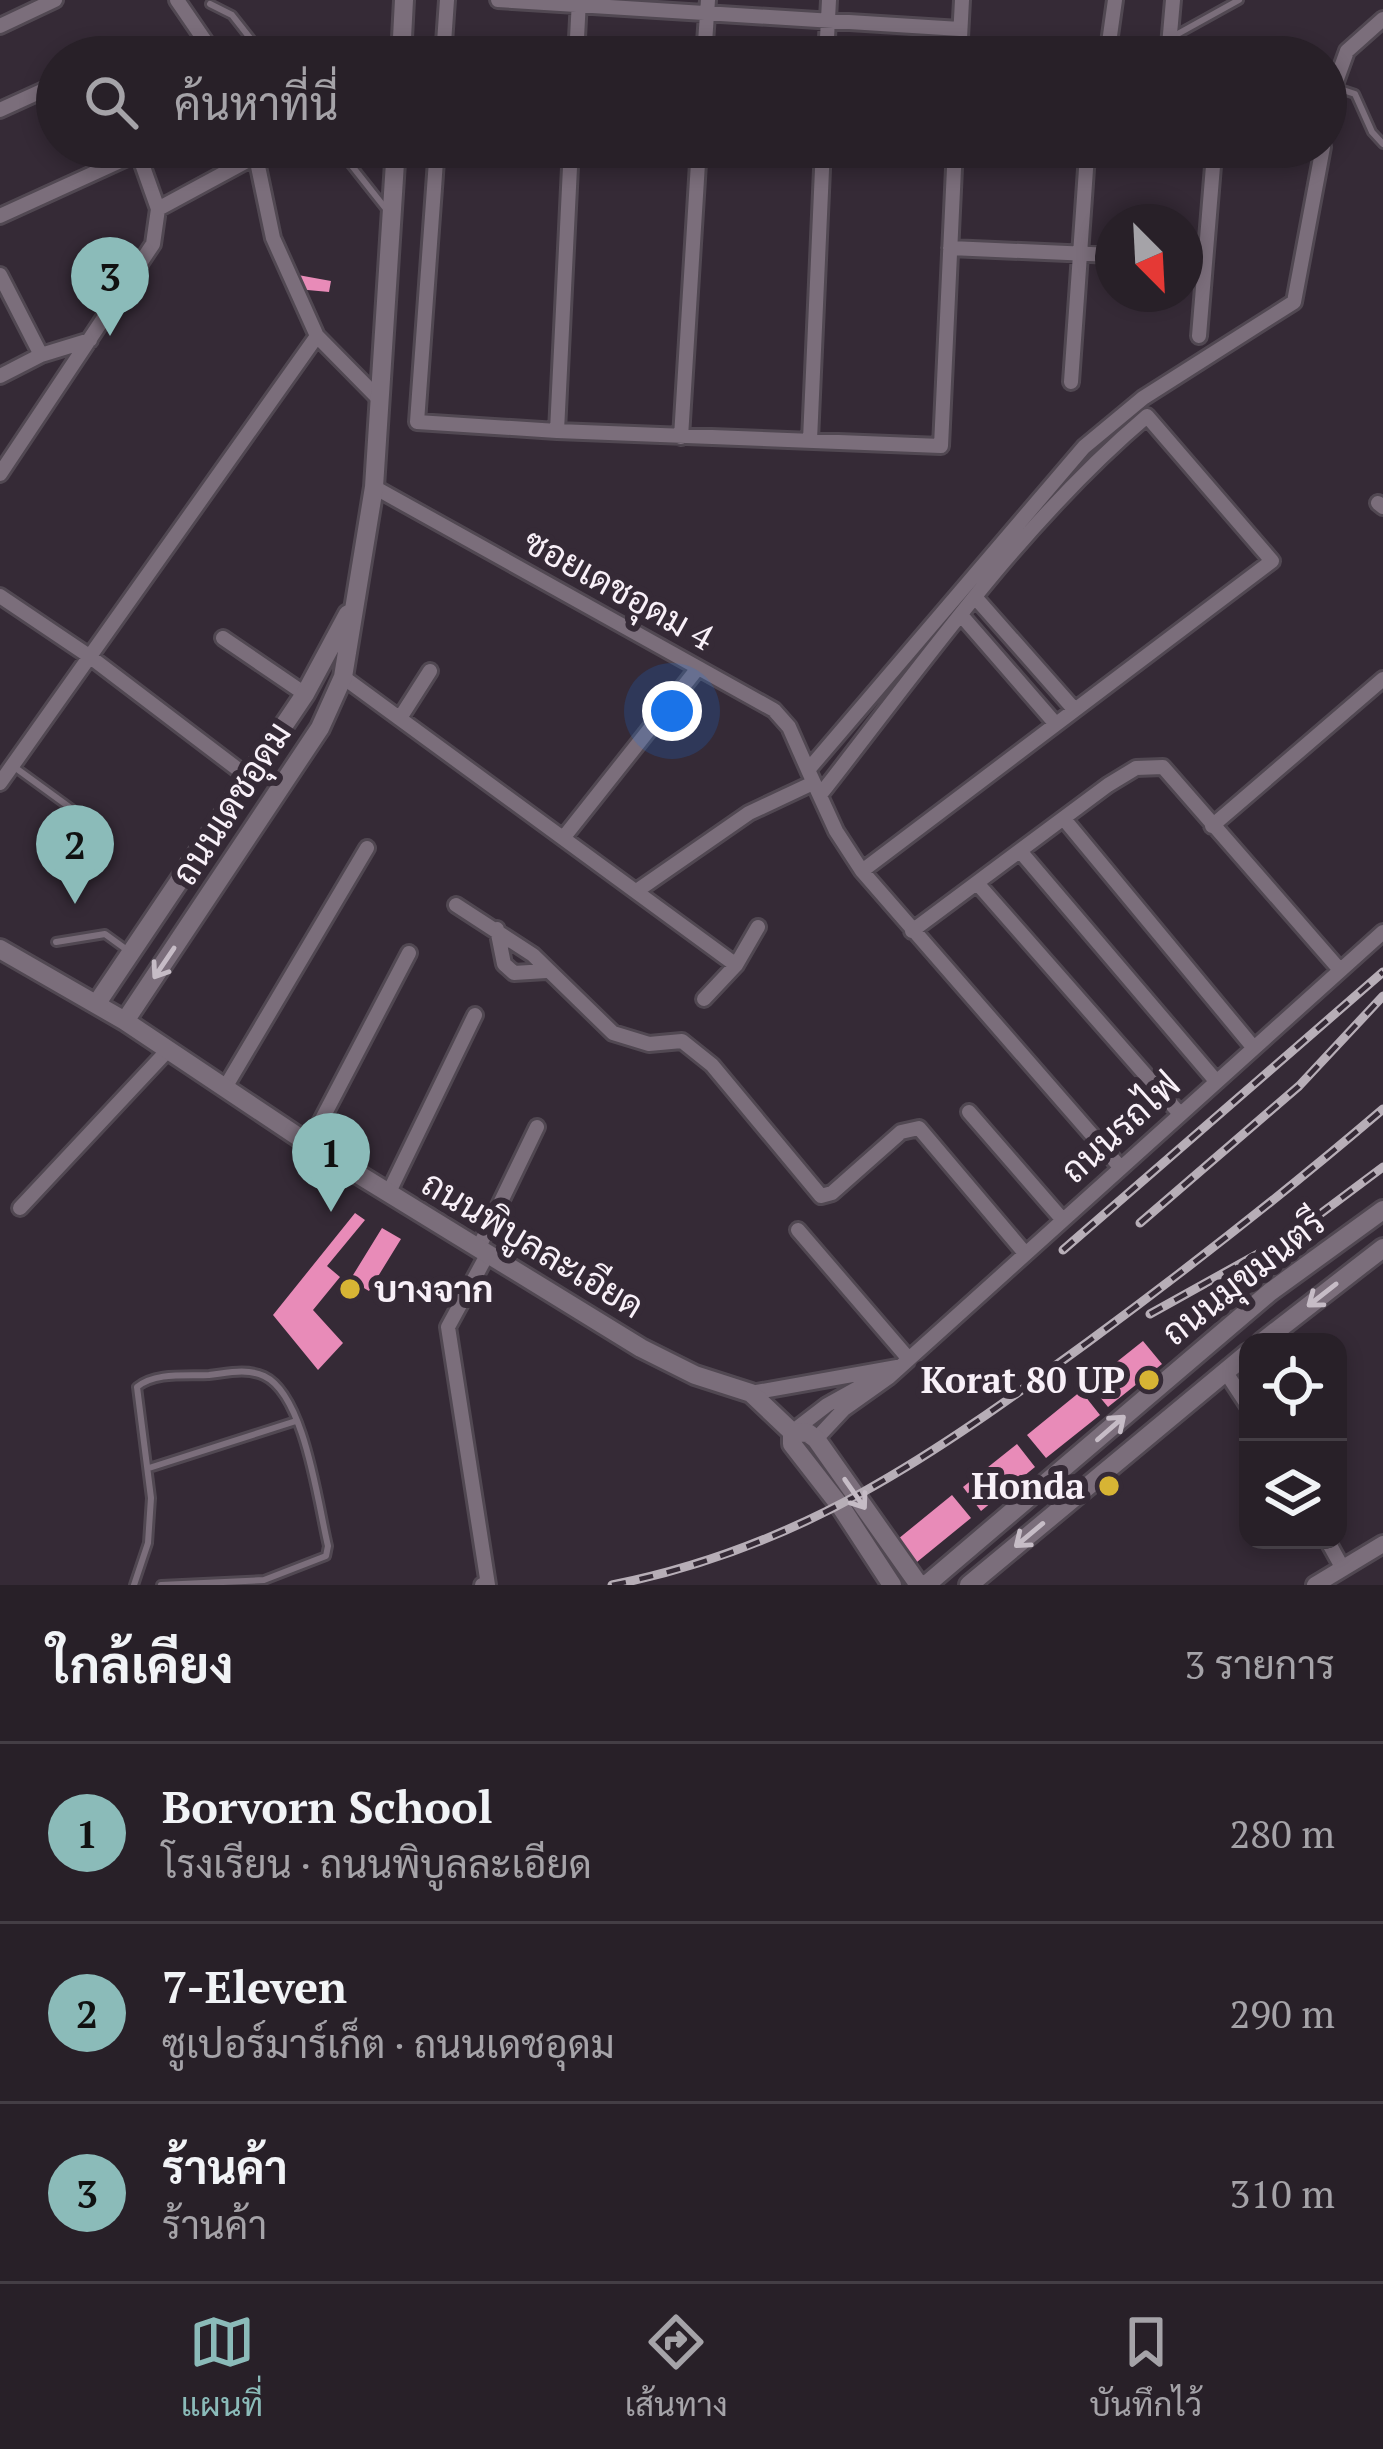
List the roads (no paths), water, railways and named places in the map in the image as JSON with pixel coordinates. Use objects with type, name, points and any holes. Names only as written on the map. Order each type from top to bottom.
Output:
[{"type":"main road","points":[[402,36],[404,0]]},
{"type":"main road","name":"ถนนเดชอุดม","points":[[125,1021],[320,728],[344,677],[374,487],[395,168]]},
{"type":"main road","name":"ถนนเดชอุดม","points":[[97,1003],[305,694],[353,605]]},
{"type":"main road","points":[[248,777],[276,797]]},
{"type":"main road","name":"ถนนพิบูลละเอียด","points":[[0,949],[97,1003],[309,1144],[641,1348],[695,1375],[751,1393],[792,1432],[816,1439]]},
{"type":"main road","name":"ถนนมุขมนตรี","points":[[922,1585],[1270,1292],[1383,1210]]},
{"type":"main road","name":"ถนนมุขมนตรี","points":[[1274,1333],[1383,1248]]},
{"type":"main road","points":[[1270,1292],[1291,1320]]},
{"type":"main road","name":"ถนนมุขมนตรี","points":[[979,1582],[1239,1360]]},
{"type":"main road","name":"ถนนพิบูลละเอียด","points":[[792,1432],[792,1444],[892,1585]]},
{"type":"main road","points":[[816,1439],[922,1585]]},
{"type":"street","points":[[0,26],[55,0]]},
{"type":"street","points":[[177,0],[202,36]]},
{"type":"street","points":[[445,36],[448,0]]},
{"type":"street","points":[[498,0],[707,8],[960,29]]},
{"type":"street","points":[[827,36],[830,0]]},
{"type":"street","points":[[960,36],[962,0]]},
{"type":"street","points":[[1107,36],[1115,0]]},
{"type":"street","points":[[1170,36],[1173,0]]},
{"type":"street","points":[[577,36],[579,3]]},
{"type":"street","points":[[1347,51],[1383,19]]},
{"type":"street","points":[[0,110],[36,94]]},
{"type":"street","points":[[0,216],[100,168]]},
{"type":"street","points":[[0,474],[153,244],[158,209],[143,168]]},
{"type":"street","points":[[158,209],[228,168]]},
{"type":"street","points":[[258,168],[273,238],[317,336],[380,400]]},
{"type":"street","points":[[435,168],[417,422],[941,446],[954,168]]},
{"type":"street","points":[[556,431],[570,168]]},
{"type":"street","points":[[681,436],[698,168]]},
{"type":"street","points":[[810,440],[822,168]]},
{"type":"street","points":[[1071,382],[1086,168]]},
{"type":"street","points":[[1199,336],[1213,168]]},
{"type":"street","points":[[813,783],[1084,447],[1143,398],[1294,302],[1319,168]]},
{"type":"street","points":[[950,248],[1095,254]]},
{"type":"street","points":[[0,275],[40,355]]},
{"type":"street","points":[[0,783],[317,336]]},
{"type":"street","points":[[0,376],[40,355],[90,340]]},
{"type":"street","points":[[638,890],[748,813],[813,783],[1028,531],[1095,460],[1148,416],[1272,561],[862,871]]},
{"type":"street","name":"ซอยเดชอุดม 4","points":[[374,487],[774,710],[790,727],[836,831],[862,871],[1120,1167]]},
{"type":"street","points":[[0,596],[89,656],[248,777]]},
{"type":"street","points":[[975,597],[1073,708]]},
{"type":"street","points":[[961,615],[1054,722]]},
{"type":"street","points":[[223,638],[305,694]]},
{"type":"street","points":[[564,837],[698,668]]},
{"type":"street","points":[[400,718],[430,671]]},
{"type":"street","points":[[344,677],[736,965]]},
{"type":"street","points":[[1212,826],[1383,679]]},
{"type":"street","points":[[912,931],[1136,768],[1163,767],[1340,970]]},
{"type":"street","points":[[1064,819],[1253,1047]]},
{"type":"street","points":[[226,1086],[367,848]]},
{"type":"street","points":[[1020,851],[1216,1081]]},
{"type":"street","points":[[977,883],[1180,1114]]},
{"type":"street","points":[[457,905],[533,955],[613,1033],[649,1044],[682,1041],[712,1066],[821,1196],[832,1193],[901,1132],[919,1128],[1024,1252]]},
{"type":"street","points":[[704,999],[736,965],[758,927]]},
{"type":"street","points":[[496,929],[504,964],[514,973],[546,971]]},
{"type":"street","name":"ถนนรถไฟ","points":[[816,1439],[844,1409],[903,1362],[1383,932]]},
{"type":"street","points":[[309,1144],[409,953]]},
{"type":"street","points":[[388,1194],[475,1015]]},
{"type":"street","points":[[20,1208],[169,1049]]},
{"type":"street","points":[[969,1112],[1062,1219]]},
{"type":"street","points":[[482,1585],[488,1585],[448,1327],[537,1127]]},
{"type":"street","points":[[751,1393],[903,1362],[797,1230]]},
{"type":"street","name":"ถนนรถไฟ","points":[[792,1432],[847,1393],[903,1362]]},
{"type":"street","points":[[1226,1371],[1239,1392]]},
{"type":"street","points":[[1315,1585],[1383,1544]]},
{"type":"street","points":[[1333,1549],[1342,1567]]},
{"type":"lane","points":[[1174,36],[1239,0]]},
{"type":"lane","points":[[210,4],[232,15],[248,36]]},
{"type":"lane","points":[[1347,90],[1355,94],[1372,132],[1383,144]]},
{"type":"lane","points":[[354,168],[392,217]]},
{"type":"lane","points":[[12,765],[83,817]]},
{"type":"lane","points":[[56,942],[105,934],[130,952]]},
{"type":"lane","points":[[134,1585],[148,1543],[149,1468],[136,1387],[149,1379],[250,1371],[277,1384],[296,1421],[328,1546],[326,1556],[264,1580],[161,1585]]},
{"type":"lane","points":[[149,1468],[296,1421]]},
{"type":"railway","points":[[1063,1250],[1383,972]]},
{"type":"railway","points":[[1140,1223],[1299,1086],[1383,996]]},
{"type":"railway","points":[[612,1585],[746,1547],[864,1492],[920,1459],[1164,1285],[1383,1109]]},
{"type":"railway","points":[[1150,1314],[1292,1235],[1383,1167]]},
{"type":"place","name":"ร้านค้า","points":[[110,336]]},
{"type":"place","name":"7-Eleven","points":[[75,904]]},
{"type":"place","name":"Borvorn School","points":[[331,1212]]},
{"type":"place","name":"บางจาก","points":[[350,1289]]},
{"type":"place","name":"Korat 80 UP","points":[[1149,1380]]},
{"type":"place","name":"Honda","points":[[1109,1486]]}]
